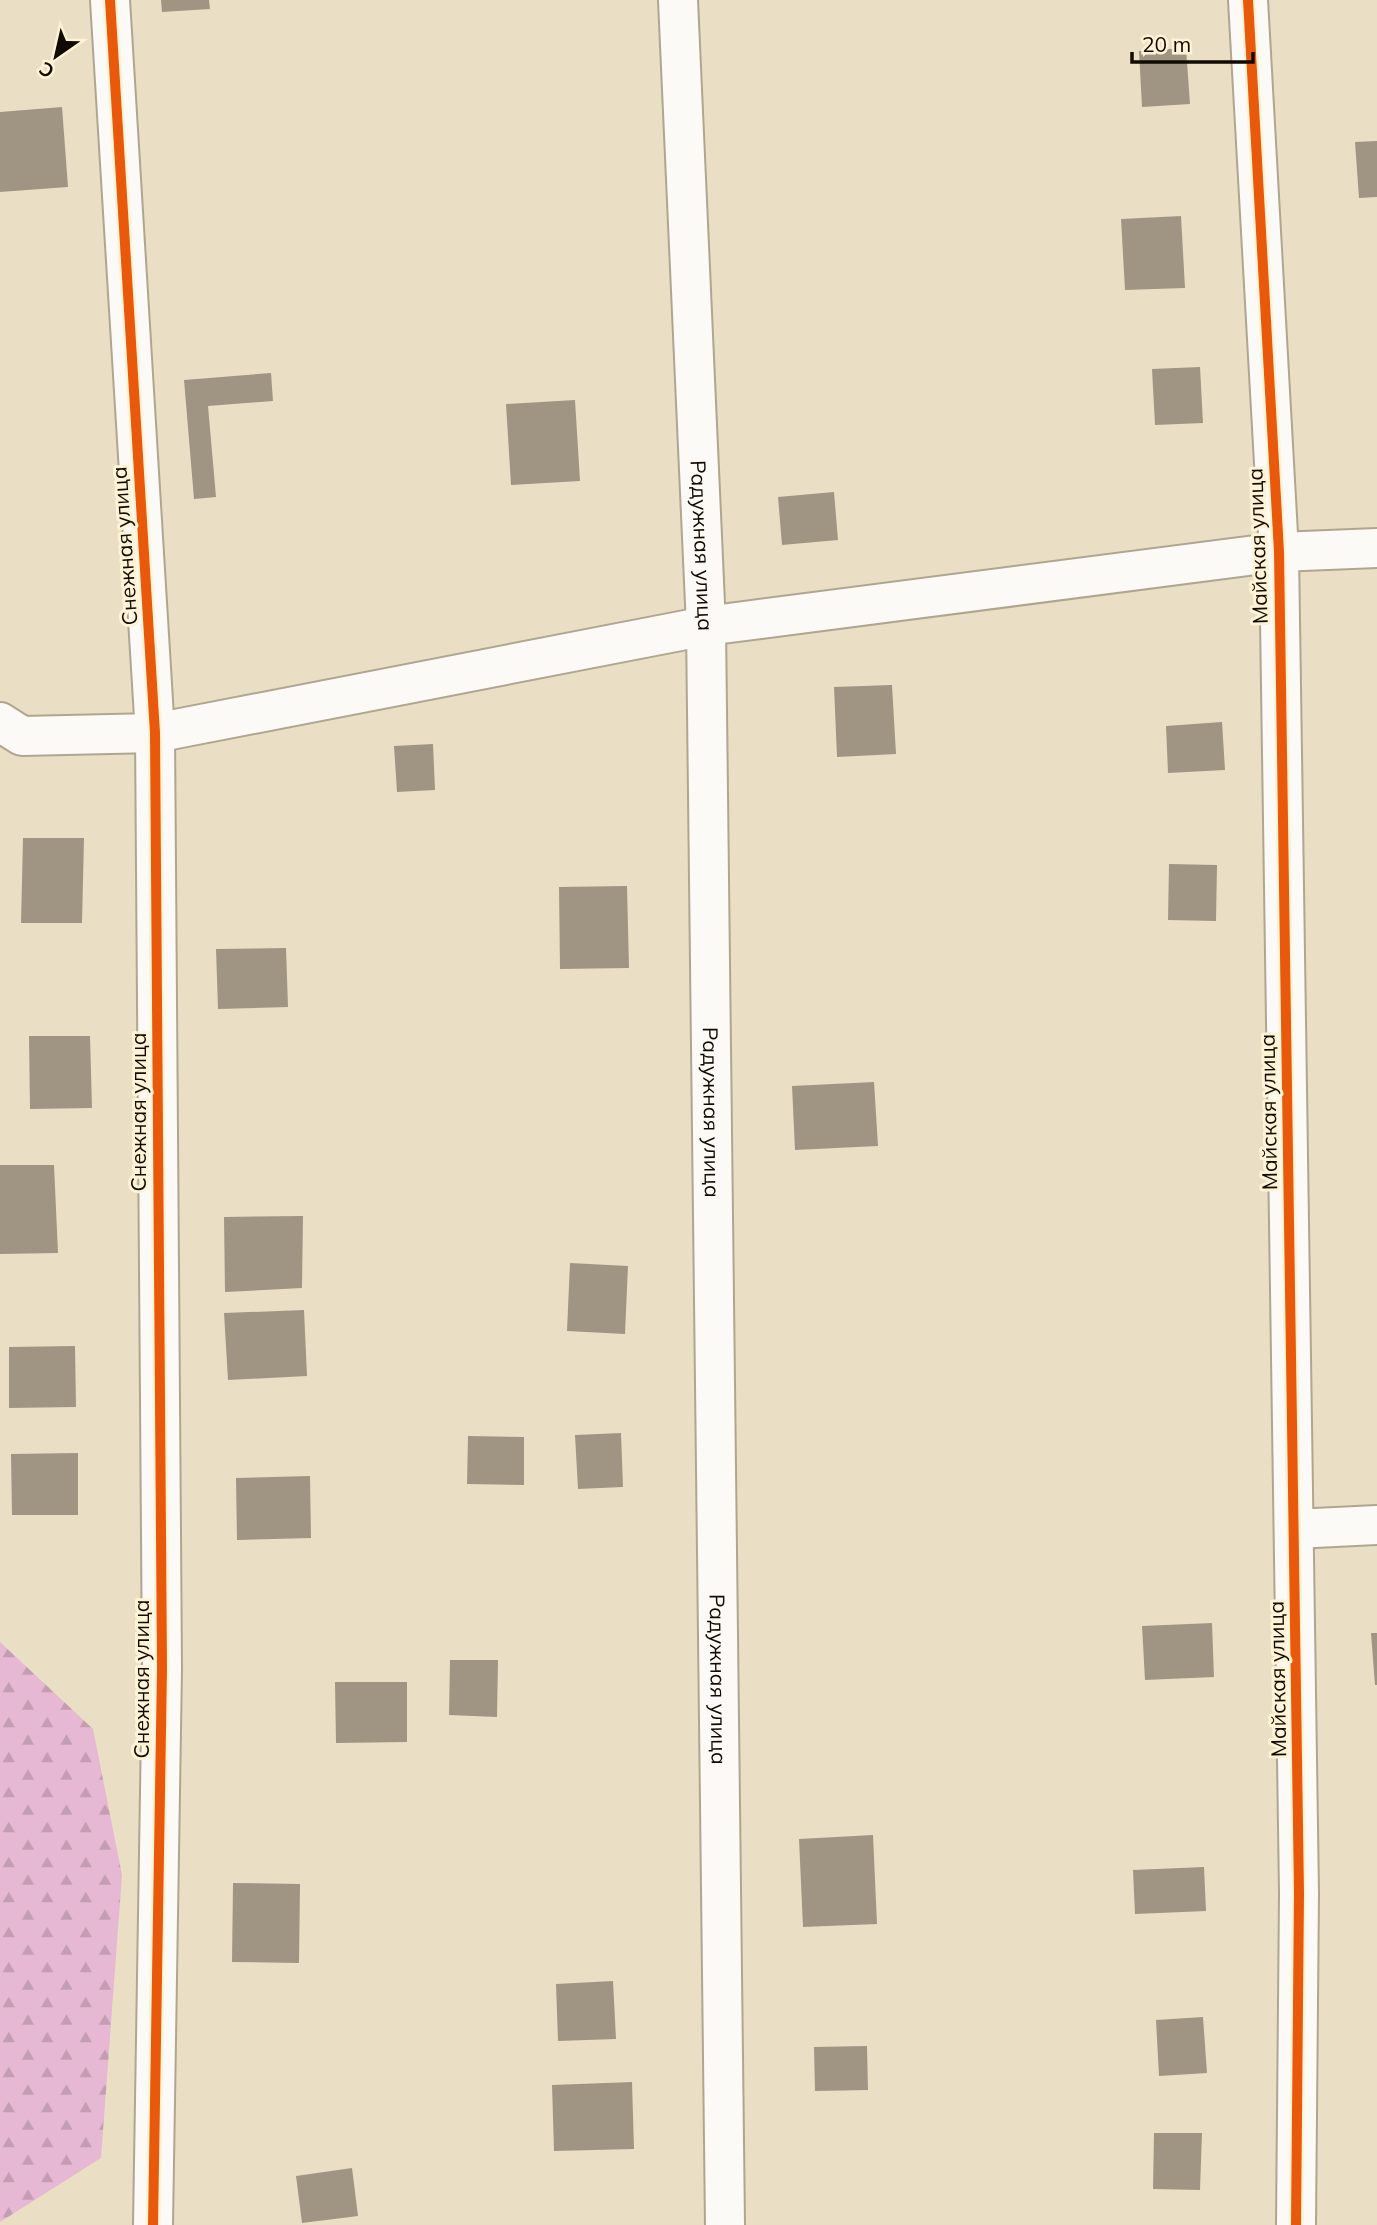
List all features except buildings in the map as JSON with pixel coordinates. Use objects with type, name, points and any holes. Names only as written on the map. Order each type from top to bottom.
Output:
[{"type":"street","name":"Снежная улица","points":[[110,0],[155,733],[162,1668],[153,2225]]},
{"type":"street","name":"Радужная улица","points":[[678,0],[706,626],[724,2225]]},
{"type":"street","name":"Майская улица","points":[[1248,0],[1279,552],[1299,1893],[1296,2225]]},
{"type":"street","points":[[0,722],[22,736],[155,733],[706,626],[1279,552],[1377,548]]},
{"type":"street","points":[[1294,1529],[1377,1525]]},
{"type":"green space","points":[[0,1642],[93,1729],[122,1875],[101,2158],[0,2222]]},
{"type":"cycle path","points":[[110,0],[155,733],[162,1668],[153,2225]]},
{"type":"cycle path","points":[[1248,0],[1279,552],[1299,1893],[1296,2225]]}]
